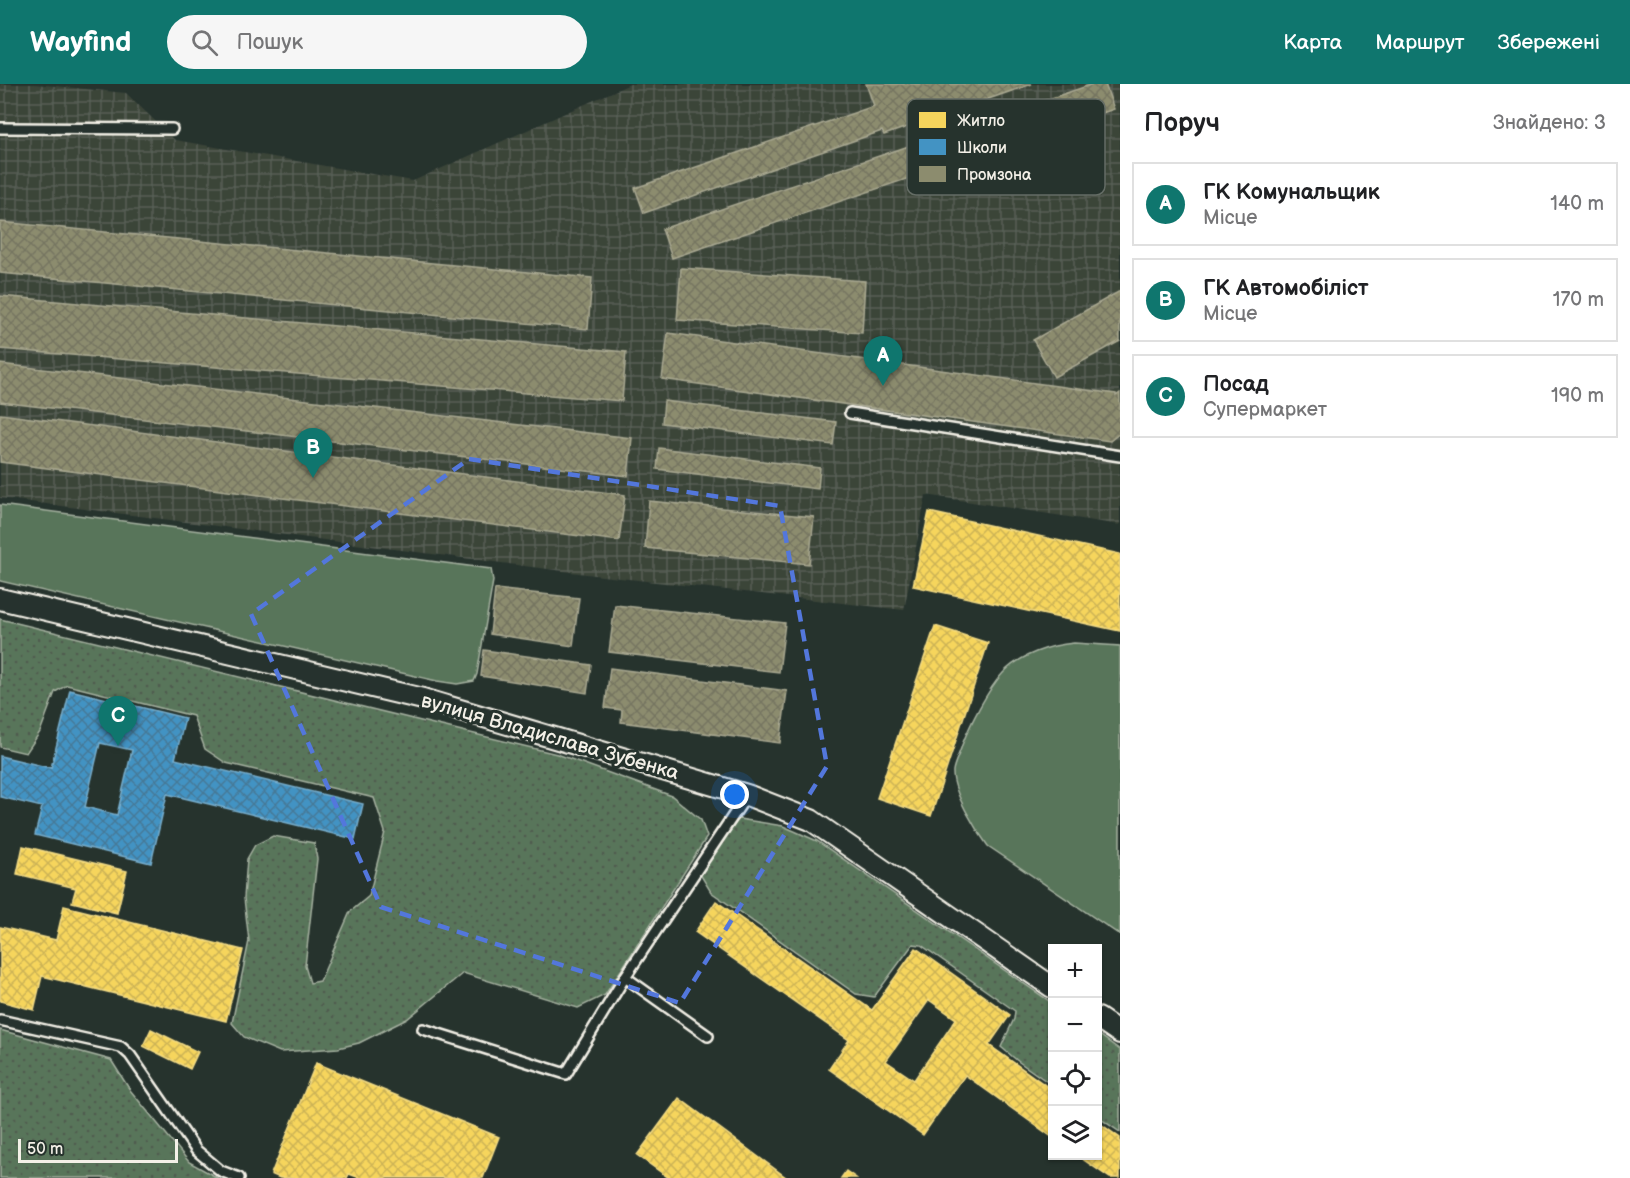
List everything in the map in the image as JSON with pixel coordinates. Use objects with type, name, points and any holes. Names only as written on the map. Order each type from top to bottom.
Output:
[{"type":"street","name":"вулиця Владислава Зубенка","points":[[0,599],[423,699],[747,795],[811,820],[1048,984]]},
{"type":"street","points":[[1102,1021],[1120,1033]]},
{"type":"lane","points":[[0,128],[172,129]]},
{"type":"lane","points":[[850,412],[1120,456]]},
{"type":"lane","points":[[423,1029],[566,1074],[625,977],[747,795]]},
{"type":"lane","points":[[625,977],[708,1036]]},
{"type":"lane","points":[[0,1020],[121,1047],[130,1055],[196,1150],[221,1171],[239,1178]]},
{"type":"highlighted area","points":[[469,459],[780,506],[827,766],[680,1003],[381,907],[251,614]]},
{"type":"shaded area","points":[[0,84],[35,84],[126,93],[175,140],[413,181],[630,84],[1120,84],[1120,525],[926,495],[904,610],[602,576],[0,498]]},
{"type":"green space","points":[[0,505],[491,569],[493,581],[477,674],[474,681],[457,684],[437,681],[0,581]]},
{"type":"green space","points":[[0,619],[557,754],[672,796],[701,820],[707,837],[605,995],[578,1008],[463,973],[407,1019],[359,1043],[338,1048],[280,1052],[244,1037],[232,1023],[249,941],[244,898],[247,859],[255,845],[273,836],[314,843],[317,859],[305,966],[310,983],[320,981],[350,912],[369,896],[385,832],[374,798],[226,763],[205,749],[193,716],[67,685],[55,692],[40,732],[26,753],[0,747]]},
{"type":"green space","points":[[1074,643],[1120,646],[1120,935],[988,846],[966,810],[954,780],[953,771],[970,727],[986,697],[1003,673],[1018,661],[1036,652]]},
{"type":"green space","points":[[739,819],[783,826],[817,841],[1048,1000],[1048,1082],[1001,1047],[1014,1019],[1015,1011],[921,945],[913,944],[874,997],[856,994],[711,892],[700,874],[716,846]]},
{"type":"green space","points":[[0,1030],[111,1060],[130,1090],[189,1162],[218,1178],[0,1178]]},
{"type":"green space","points":[[1102,1037],[1120,1050],[1120,1132],[1102,1120]]},
{"type":"building: Житло","points":[[929,512],[1120,554],[1120,631],[913,586]]},
{"type":"building: Житло","points":[[935,626],[988,643],[931,816],[877,798]]},
{"type":"building: Житло","points":[[23,846],[127,871],[117,913],[72,902],[76,888],[17,874]]},
{"type":"building: Житло","points":[[716,901],[872,1010],[916,948],[1010,1015],[989,1045],[1048,1087],[1048,1134],[965,1075],[923,1135],[829,1069],[849,1040],[695,932]],"holes":[[[929,1000],[956,1019],[914,1080],[886,1061]]]},
{"type":"building: Житло","points":[[64,906],[243,950],[226,1021],[42,976],[34,1010],[0,1001],[0,927],[56,940]]},
{"type":"building: Житло","points":[[151,1029],[198,1052],[190,1069],[143,1046]]},
{"type":"building: Житло","points":[[316,1063],[499,1137],[483,1178],[360,1178],[349,1174],[347,1178],[280,1178],[271,1174]]},
{"type":"building: Житло","points":[[679,1098],[787,1178],[669,1178],[637,1155]]},
{"type":"building: Житло","points":[[1102,1125],[1120,1138],[1120,1178],[1110,1178],[1084,1160],[1102,1160]]},
{"type":"building: Житло","points":[[846,1171],[856,1178],[841,1178]]},
{"type":"building: Школи","points":[[70,690],[185,718],[175,759],[363,804],[355,839],[167,794],[151,863],[35,835],[42,807],[0,797],[0,756],[51,768]],"holes":[[[100,743],[132,750],[117,815],[85,807]]]},
{"type":"building: Промзона","points":[[866,84],[1032,84],[988,99],[907,99],[907,127],[884,135],[882,131],[644,213],[635,188],[874,106]]},
{"type":"building: Промзона","points":[[1093,84],[1105,84],[1114,109],[1105,112],[1105,99],[1048,99]]},
{"type":"building: Промзона","points":[[907,147],[907,179],[672,258],[662,229]]},
{"type":"building: Промзона","points":[[0,222],[592,278],[588,329],[0,273]]},
{"type":"building: Промзона","points":[[681,268],[865,281],[862,333],[677,320]]},
{"type":"building: Промзона","points":[[1120,291],[1120,341],[1054,377],[1033,340]]},
{"type":"building: Промзона","points":[[0,296],[626,352],[622,401],[0,349]]},
{"type":"building: Промзона","points":[[668,333],[1116,394],[1116,396],[1120,393],[1120,433],[1110,441],[662,379]]},
{"type":"building: Промзона","points":[[0,364],[632,438],[628,476],[0,402]]},
{"type":"building: Промзона","points":[[664,401],[836,422],[833,445],[662,423]]},
{"type":"building: Промзона","points":[[0,414],[625,495],[619,541],[0,462]]},
{"type":"building: Промзона","points":[[659,448],[820,468],[818,489],[657,469]]},
{"type":"building: Промзона","points":[[649,501],[814,517],[809,564],[645,548]]},
{"type":"building: Промзона","points":[[495,589],[579,598],[573,646],[490,634]]},
{"type":"building: Промзона","points":[[615,605],[785,623],[779,672],[609,652]]},
{"type":"building: Промзона","points":[[484,650],[591,665],[587,693],[481,676]]},
{"type":"building: Промзона","points":[[610,668],[787,691],[780,743],[621,722],[622,710],[605,708]]},
{"type":"place","name":"ГК Комунальщик","points":[[883,386]]},
{"type":"place","name":"ГК Автомобіліст","points":[[313,478]]},
{"type":"place","name":"Посад","points":[[118,746]]}]
